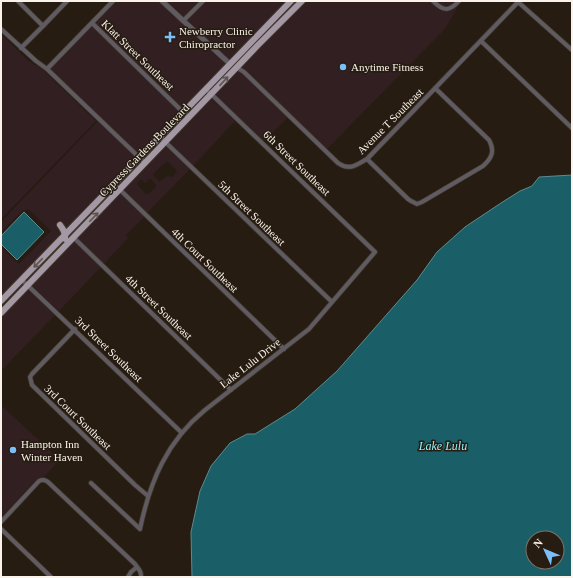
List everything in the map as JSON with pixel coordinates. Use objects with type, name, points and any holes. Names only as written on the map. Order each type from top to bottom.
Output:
[{"type":"main road","points":[[266,37],[273,26],[291,7],[292,1]]},
{"type":"main road","name":"Cypress Gardens Boulevard","points":[[1,302],[292,1]]},
{"type":"main road","name":"Cypress Gardens Boulevard","points":[[1,313],[302,1]]},
{"type":"main road","points":[[74,238],[87,213]]},
{"type":"main road","points":[[52,260],[65,240],[63,228],[60,224]]},
{"type":"street","points":[[18,1],[43,26]]},
{"type":"street","points":[[21,48],[67,1]]},
{"type":"street","points":[[47,69],[113,1]]},
{"type":"street","points":[[162,1],[230,64]]},
{"type":"street","points":[[184,21],[203,1]]},
{"type":"street","points":[[433,1],[441,8],[449,9],[459,1]]},
{"type":"street","points":[[517,2],[572,50]]},
{"type":"street","name":"Avenue T Southeast","points":[[230,64],[244,72],[338,163],[344,166],[354,167],[367,159],[517,2]]},
{"type":"street","name":"Klatt Street Southeast","points":[[92,23],[189,118]]},
{"type":"street","points":[[1,29],[21,48],[47,69],[145,163]]},
{"type":"street","points":[[481,40],[572,128]]},
{"type":"street","points":[[367,159],[408,199],[417,204],[483,166],[488,161],[492,151],[489,140],[435,88]]},
{"type":"street","name":"6th Street Southeast","points":[[206,89],[375,252]]},
{"type":"street","name":"5th Street Southeast","points":[[160,137],[332,302]]},
{"type":"street","name":"4th Court Southeast","points":[[114,184],[284,349]]},
{"type":"street","name":"4th Street Southeast","points":[[74,238],[231,390]]},
{"type":"street","name":"Lake Lulu Drive","points":[[91,483],[140,529],[154,479],[166,456],[182,433],[196,418],[309,329],[375,252]]},
{"type":"street","name":"3rd Street Southeast","points":[[22,280],[75,329],[182,433]]},
{"type":"street","name":"3rd Court Southeast","points":[[75,329],[32,374],[30,377],[32,385],[148,496]]},
{"type":"street","points":[[1,522],[39,481],[45,480],[135,564],[141,571],[142,577]]},
{"type":"street","points":[[1,529],[52,577]]},
{"type":"street","points":[[128,577],[137,567]]},
{"type":"shaded area","points":[[117,1],[159,1],[226,64],[183,109],[95,23]]},
{"type":"shaded area","points":[[166,1],[199,1],[183,18]]},
{"type":"shaded area","points":[[206,1],[288,1],[230,61],[187,21]]},
{"type":"shaded area","points":[[305,1],[430,1],[440,10],[444,11],[454,9],[460,3],[445,29],[327,149],[246,70],[241,67]]},
{"type":"shaded area","points":[[437,1],[455,1],[451,5],[442,6]]},
{"type":"shaded area","points":[[92,26],[180,112],[139,155],[50,70]]},
{"type":"shaded area","points":[[1,34],[27,60],[42,69],[96,121],[1,219]]},
{"type":"shaded area","points":[[237,70],[288,117],[263,142],[215,95]]},
{"type":"shaded area","points":[[211,98],[235,121],[193,166],[169,142]]},
{"type":"shaded area","points":[[98,121],[136,158],[66,230],[65,226],[60,221],[56,224],[61,229],[63,234],[1,298],[1,247],[19,264],[51,231],[28,209],[22,211],[1,232],[1,222]]},
{"type":"shaded area","points":[[165,145],[190,169],[147,213],[123,190]],"holes":[[[167,161],[177,172],[172,177],[168,175],[160,182],[153,174]],[[151,179],[156,187],[146,194],[137,184],[140,180],[145,183]]]},
{"type":"shaded area","points":[[120,193],[144,217],[126,235],[128,238],[104,264],[77,238]]},
{"type":"shaded area","points":[[74,241],[101,267],[59,311],[31,285]]},
{"type":"shaded area","points":[[28,288],[56,314],[1,371],[1,316]]},
{"type":"shaded area","points":[[1,405],[60,460],[44,477],[37,479],[2,516],[1,515]]},
{"type":"water","name":"Lake Lulu","points":[[572,175],[572,577],[192,577],[191,532],[200,491],[211,466],[230,443],[247,434],[255,434],[295,409],[337,371],[417,280],[437,252],[465,227],[520,191],[532,186],[539,177]]},
{"type":"water","points":[[24,212],[44,232],[17,260],[1,244],[1,236]]},
{"type":"place","name":"Newberry Clinic Chiropractor","points":[[170,37]]},
{"type":"place","name":"Anytime Fitness","points":[[343,67]]},
{"type":"place","name":"Hampton Inn Winter Haven","points":[[13,450]]}]
